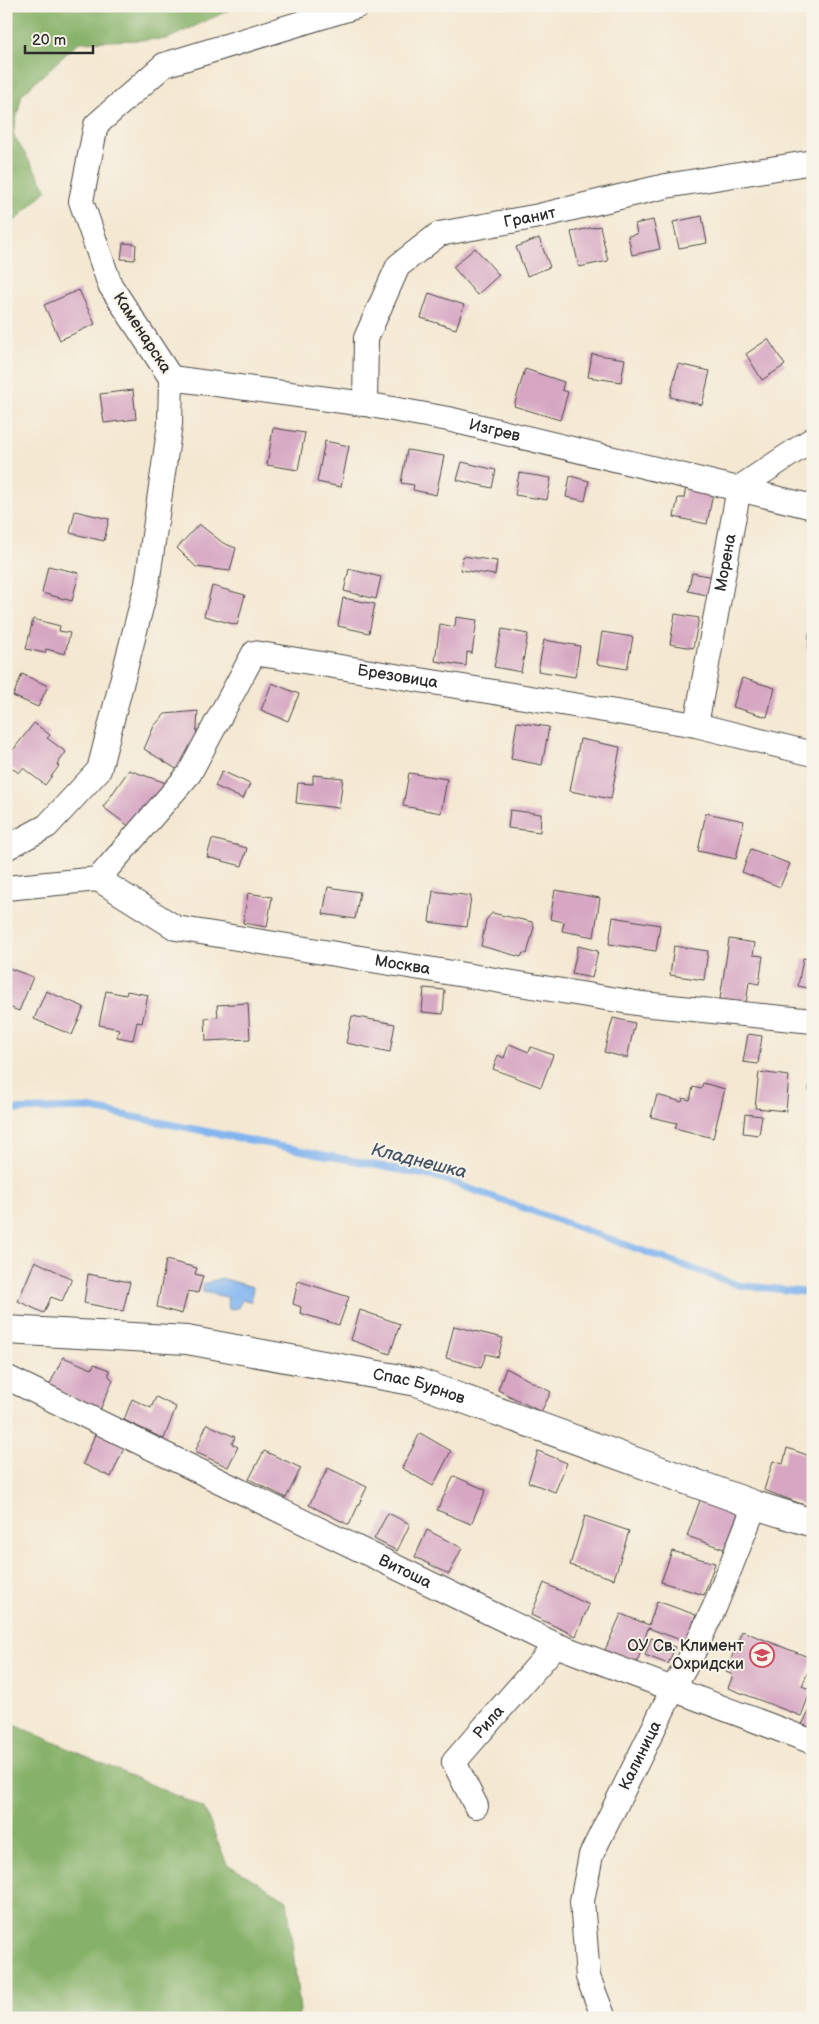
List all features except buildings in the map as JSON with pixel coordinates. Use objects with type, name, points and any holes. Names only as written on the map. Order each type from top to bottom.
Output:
[{"type":"street","name":"Каменарска","points":[[6,848],[47,826],[99,770],[147,584],[170,424],[171,378],[110,285],[81,201],[96,125],[164,66],[357,6]]},
{"type":"street","name":"Гранит","points":[[365,404],[366,338],[398,266],[439,234],[539,216],[666,186],[813,162]]},
{"type":"street","name":"Изгрев","points":[[171,378],[365,404],[448,419],[813,507]]},
{"type":"street","points":[[739,488],[813,439]]},
{"type":"street","name":"Морена","points":[[696,725],[739,488]]},
{"type":"street","name":"Брезовица","points":[[98,879],[189,774],[254,653],[696,725],[813,754]]},
{"type":"street","points":[[6,888],[98,879]]},
{"type":"street","name":"Москва","points":[[98,879],[176,928],[642,1004],[813,1020]]},
{"type":"street","name":"Спас Бурнов","points":[[6,1330],[186,1340],[417,1382],[755,1505],[813,1523]]},
{"type":"street","name":"Витоша","points":[[6,1377],[556,1644],[813,1742]]},
{"type":"street","name":"Калиница","points":[[604,2018],[588,1977],[582,1901],[592,1855],[715,1606],[755,1505]]},
{"type":"street","name":"Рила","points":[[476,1806],[454,1762],[556,1644]]},
{"type":"green space","points":[[6,6],[238,6],[167,39],[79,42],[22,94],[13,134],[47,190],[6,229]]},
{"type":"green space","points":[[6,1721],[204,1808],[227,1864],[287,1900],[300,2011],[297,2018],[6,2018]]},
{"type":"water","points":[[221,1278],[253,1287],[251,1301],[242,1300],[238,1308],[229,1309],[227,1297],[203,1292],[203,1284]]},
{"type":"waterway","name":"Кладнешка","points":[[6,1110],[88,1108],[440,1178],[738,1285],[813,1293]]},
{"type":"place","name":"ОУ Св. Климент Охридски","points":[[762,1655]]}]
